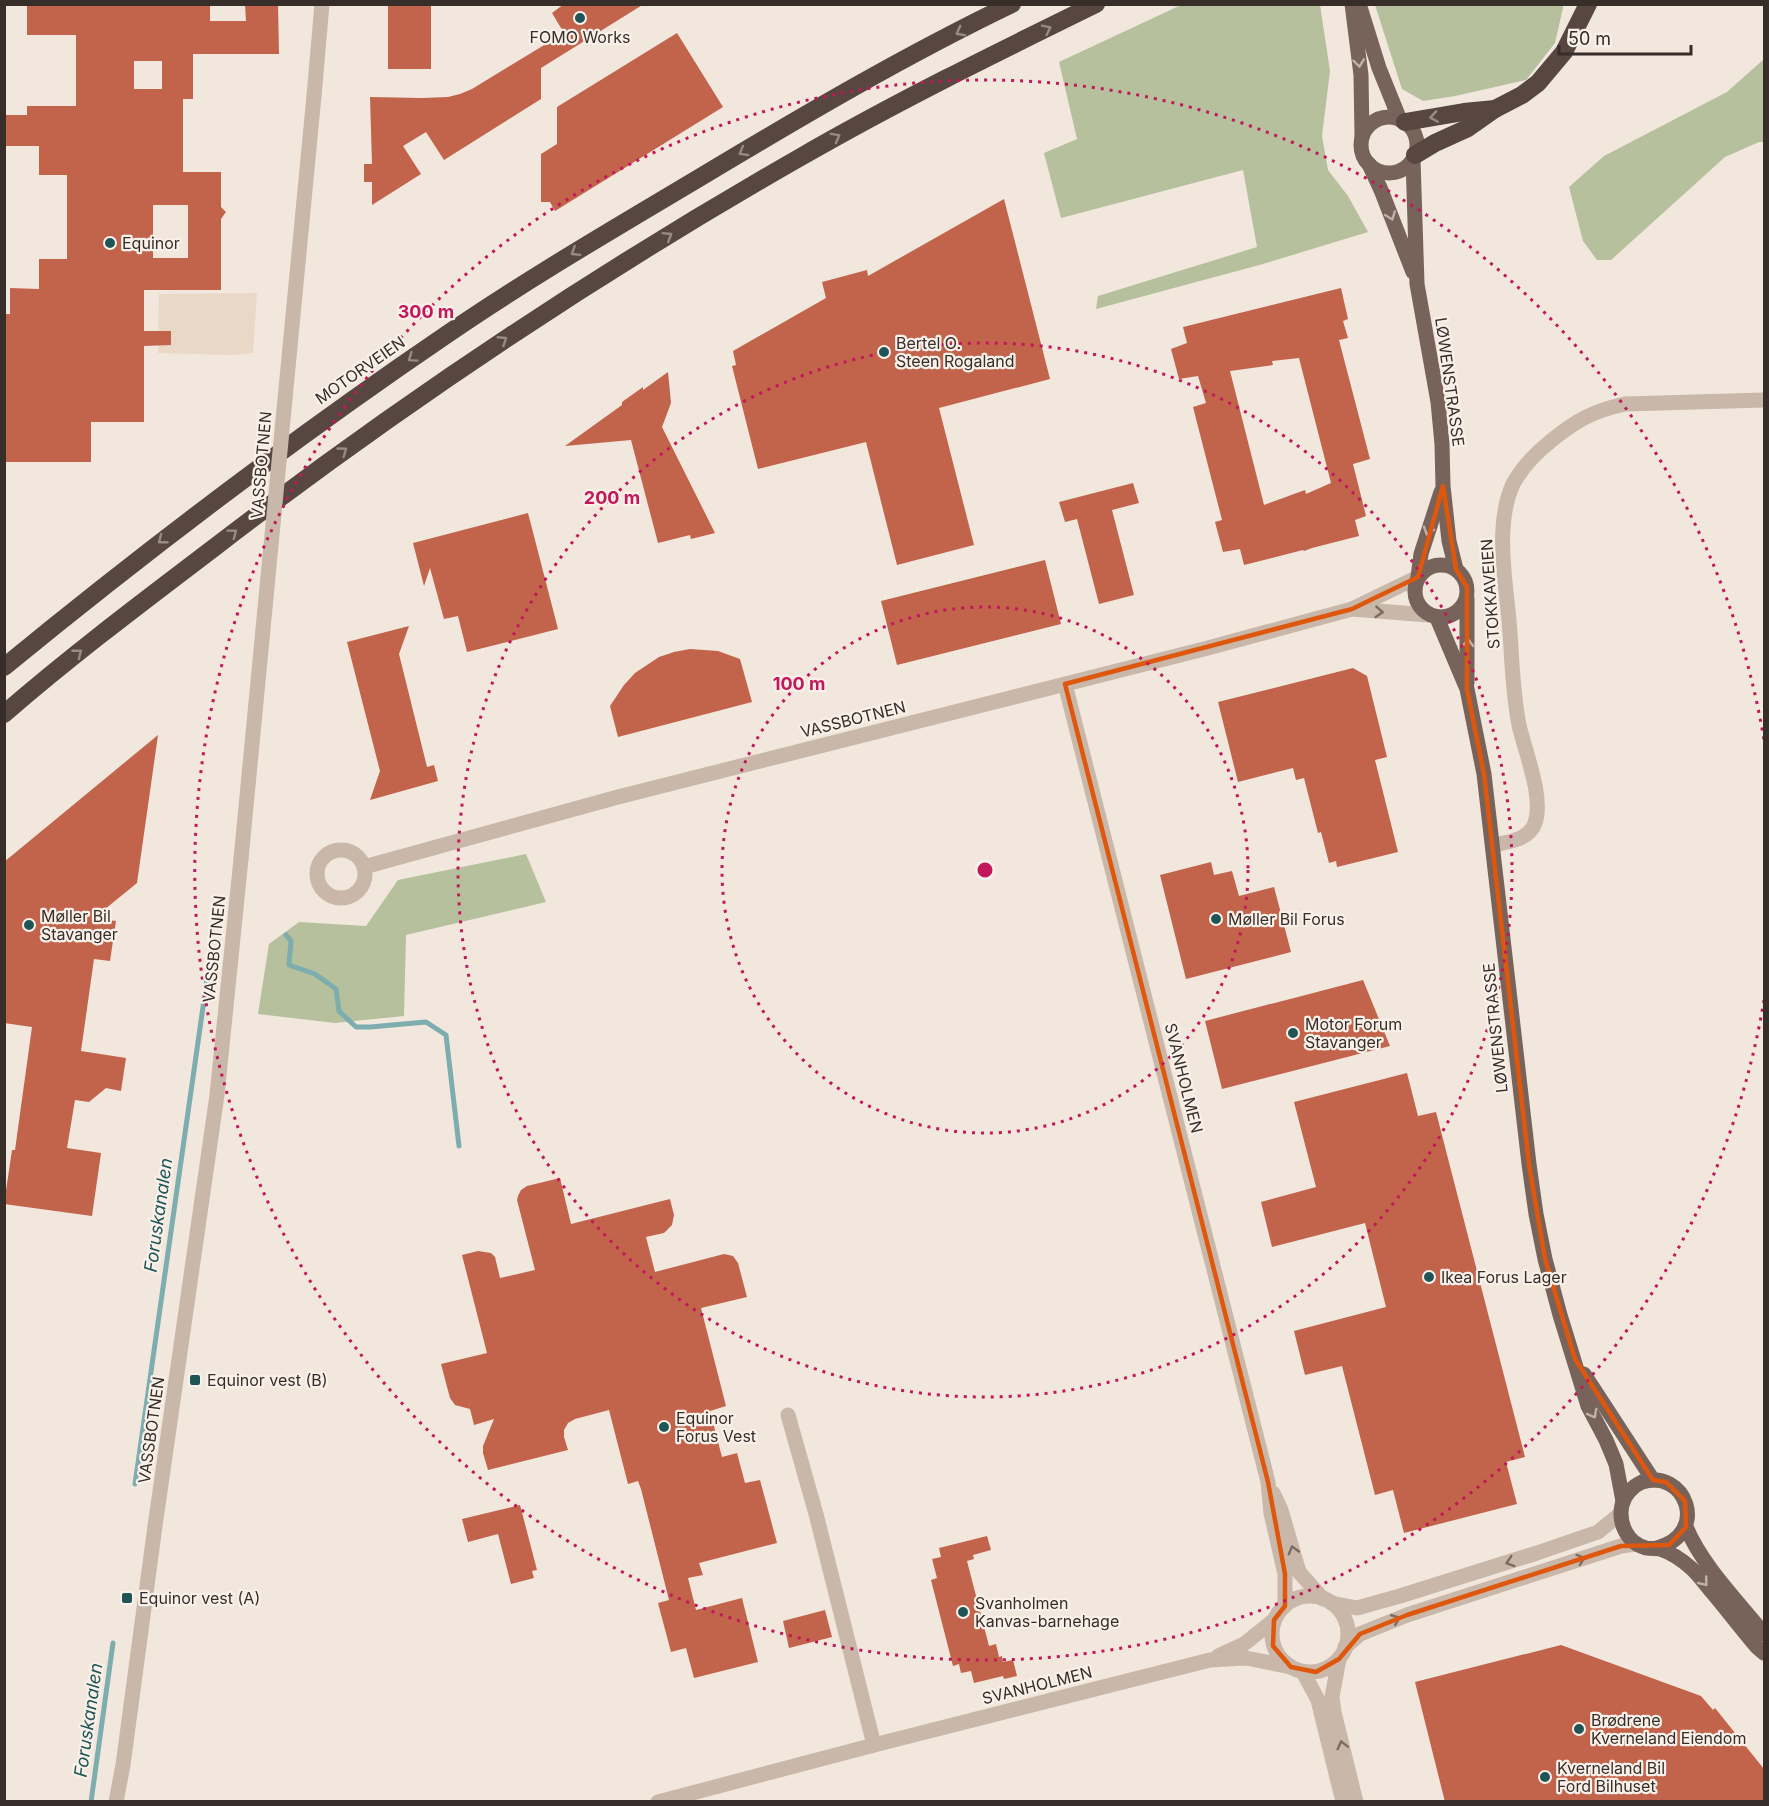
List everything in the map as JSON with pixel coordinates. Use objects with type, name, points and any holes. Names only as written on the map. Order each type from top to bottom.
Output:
[{"type":"highway","name":"MOTORVEIEN","points":[[4,667],[163,538],[326,418],[448,333],[577,251],[793,122],[1012,4]]},
{"type":"highway","points":[[4,714],[103,633],[295,486],[479,356],[684,225],[800,157],[892,106],[1096,4]]},
{"type":"highway","points":[[1572,4],[1573,33]]},
{"type":"highway","points":[[1414,157],[1435,143],[1467,128],[1538,83],[1557,62],[1588,4]]},
{"type":"highway","points":[[1402,121],[1495,109]]},
{"type":"main road","points":[[1352,4],[1361,75],[1362,151],[1374,169],[1391,172],[1408,166],[1414,157],[1416,148],[1414,133],[1402,121],[1379,68],[1359,4]]},
{"type":"main road","points":[[1362,137],[1377,120],[1385,117],[1402,121]]},
{"type":"main road","name":"LØWENSTRASSE","points":[[1414,157],[1417,284],[1438,402],[1443,486],[1449,541],[1456,569]]},
{"type":"main road","name":"LØWENSTRASSE","points":[[1368,163],[1381,190],[1417,284]]},
{"type":"main road","name":"LØWENSTRASSE","points":[[1418,577],[1421,554],[1443,486]]},
{"type":"main road","points":[[1435,565],[1446,565],[1456,569],[1463,576],[1467,587],[1467,598],[1463,607],[1456,614],[1447,617],[1432,616],[1421,609],[1414,594],[1418,577],[1435,565]]},
{"type":"main road","name":"LØWENSTRASSE","points":[[1467,598],[1467,689],[1484,774],[1536,1214],[1545,1259],[1588,1406],[1616,1464],[1621,1508]]},
{"type":"main road","name":"LØWENSTRASSE","points":[[1432,616],[1467,689]]},
{"type":"main road","name":"LØWENSTRASSE","points":[[1575,1359],[1653,1480]]},
{"type":"main road","points":[[1653,1480],[1666,1482],[1678,1490],[1685,1501],[1688,1515],[1686,1527],[1679,1537],[1669,1545],[1647,1548],[1637,1544],[1628,1536],[1622,1526],[1621,1508],[1630,1490],[1641,1483],[1653,1480]]},
{"type":"main road","points":[[1686,1527],[1692,1542],[1704,1560],[1764,1634]]},
{"type":"main road","points":[[1657,1548],[1676,1556],[1693,1569],[1764,1653]]},
{"type":"street","name":"VASSBOTNEN","points":[[116,1802],[217,1095],[242,859],[322,4]]},
{"type":"street","name":"STOKKAVEIEN","points":[[1493,845],[1510,842],[1531,830],[1535,823],[1538,806],[1514,690],[1504,568],[1503,528],[1507,504],[1514,483],[1539,450],[1573,423],[1605,409],[1625,404],[1764,400]]},
{"type":"street","name":"VASSBOTNEN","points":[[364,867],[618,797],[1204,649],[1352,609],[1418,577]]},
{"type":"street","name":"VASSBOTNEN","points":[[1352,609],[1432,616]]},
{"type":"street","name":"SVANHOLMEN","points":[[1065,684],[1268,1482],[1271,1513],[1285,1574],[1284,1606]]},
{"type":"street","points":[[788,1415],[816,1514],[874,1745]]},
{"type":"street","name":"SVANHOLMEN","points":[[1268,1482],[1281,1510],[1299,1572],[1327,1601]]},
{"type":"street","points":[[1343,1802],[1318,1700],[1297,1669],[1280,1657],[1273,1646],[1274,1620],[1284,1606],[1296,1599],[1310,1596],[1357,1608],[1400,1596],[1598,1532],[1621,1508]]},
{"type":"street","points":[[1297,1669],[1316,1672],[1329,1667],[1360,1634],[1407,1615],[1621,1546],[1637,1544]]},
{"type":"street","points":[[1327,1601],[1341,1612],[1347,1633],[1332,1697],[1356,1802]]},
{"type":"street","name":"SVANHOLMEN","points":[[658,1802],[1210,1660],[1244,1644],[1274,1620]]},
{"type":"street","name":"SVANHOLMEN","points":[[1210,1660],[1246,1658],[1297,1669]]},
{"type":"highlighted area","points":[[1443,486],[1456,569],[1467,587],[1467,689],[1484,774],[1529,1164],[1545,1259],[1575,1359],[1653,1480],[1666,1482],[1685,1501],[1686,1527],[1669,1545],[1621,1546],[1407,1615],[1360,1634],[1339,1659],[1316,1672],[1291,1667],[1273,1646],[1274,1620],[1285,1606],[1285,1574],[1268,1482],[1065,684],[1352,609],[1418,577]]},
{"type":"green space","points":[[1181,5],[1320,5],[1330,71],[1322,136],[1328,170],[1348,196],[1368,232],[1263,264],[1096,309],[1098,296],[1257,247],[1243,170],[1061,218],[1044,153],[1077,139],[1059,62]]},
{"type":"green space","points":[[1375,5],[1563,5],[1555,43],[1526,80],[1423,101],[1402,89]]},
{"type":"green space","points":[[1764,59],[1764,142],[1725,157],[1611,260],[1597,260],[1583,241],[1569,187],[1604,156],[1727,92]]},
{"type":"green space","points":[[526,854],[546,902],[406,935],[404,1016],[335,1023],[258,1014],[269,944],[299,922],[366,926],[398,880]]},
{"type":"shaded area","points":[[257,293],[253,353],[231,355],[158,353],[159,294]]},
{"type":"building","name":"Equinor","points":[[27,4],[210,4],[210,21],[246,21],[245,4],[278,4],[279,54],[193,54],[193,99],[183,99],[183,172],[221,172],[221,207],[226,212],[221,219],[221,290],[144,290],[144,331],[171,331],[171,345],[144,346],[144,422],[91,422],[91,462],[4,462],[4,314],[10,314],[10,288],[39,289],[39,259],[67,259],[67,175],[39,175],[39,146],[4,146],[4,115],[27,115],[27,106],[76,106],[76,35],[27,35]],"holes":[[[134,61],[162,61],[162,89],[134,89]],[[153,205],[188,205],[188,258],[153,258]]]},
{"type":"building","points":[[388,4],[431,4],[431,69],[388,69]]},
{"type":"building","points":[[564,4],[644,4],[541,68],[541,99],[444,160],[426,132],[403,146],[421,174],[372,205],[372,182],[364,182],[364,164],[372,164],[370,97],[448,97],[472,89],[564,33],[552,13]]},
{"type":"building","points":[[677,33],[723,107],[555,211],[550,202],[541,202],[541,154],[557,144],[557,107]]},
{"type":"building","points":[[1004,199],[1050,379],[939,408],[974,545],[897,565],[866,442],[758,469],[732,366],[736,365],[733,351],[826,298],[822,282],[867,270],[868,276]]},
{"type":"building","points":[[1341,288],[1348,319],[1343,321],[1348,338],[1339,340],[1370,459],[1353,464],[1366,516],[1355,520],[1359,536],[1244,565],[1240,549],[1223,552],[1215,522],[1222,520],[1193,407],[1206,403],[1198,376],[1179,379],[1171,349],[1187,343],[1183,327]],"holes":[[[1299,358],[1331,483],[1306,494],[1305,490],[1264,505],[1230,371],[1273,365],[1272,361]]]},
{"type":"building","points":[[668,372],[671,403],[662,427],[715,533],[691,539],[690,535],[658,543],[631,440],[565,446],[622,405],[622,402]]},
{"type":"building","points":[[1133,483],[1139,503],[1112,510],[1134,595],[1099,604],[1077,519],[1065,522],[1059,502]]},
{"type":"building","points":[[528,513],[558,629],[467,652],[458,616],[444,619],[430,568],[424,586],[413,543]]},
{"type":"building","points":[[1045,560],[1061,624],[897,665],[881,601]]},
{"type":"building","points":[[409,626],[399,654],[427,767],[434,765],[438,781],[370,800],[380,771],[347,642]]},
{"type":"building","points":[[690,649],[718,651],[740,659],[752,702],[618,737],[610,706],[624,685],[635,673],[659,657]]},
{"type":"building","points":[[1353,668],[1367,676],[1387,757],[1375,760],[1398,852],[1337,867],[1336,861],[1329,863],[1321,832],[1318,833],[1304,778],[1296,780],[1293,768],[1238,782],[1218,702]]},
{"type":"building","points":[[158,735],[137,883],[94,918],[116,921],[110,961],[94,959],[81,1051],[126,1058],[121,1091],[106,1088],[89,1102],[75,1100],[67,1148],[101,1153],[92,1216],[4,1204],[12,1150],[15,1150],[32,1027],[4,1023],[4,862]]},
{"type":"building","points":[[1211,862],[1214,875],[1232,871],[1239,896],[1274,887],[1291,952],[1186,979],[1160,875]]},
{"type":"building","points":[[1363,980],[1390,1046],[1222,1089],[1205,1021]]},
{"type":"building","name":"Ikea Forus Lager","points":[[1407,1073],[1418,1116],[1436,1112],[1525,1457],[1506,1462],[1517,1504],[1404,1533],[1393,1490],[1375,1495],[1342,1366],[1305,1375],[1294,1331],[1386,1307],[1365,1223],[1272,1247],[1261,1202],[1316,1187],[1294,1102]]},
{"type":"building","name":"Equinor Forus Vest","points":[[560,1178],[571,1224],[670,1199],[674,1215],[672,1225],[664,1233],[646,1237],[655,1272],[724,1254],[733,1256],[738,1263],[747,1297],[701,1308],[726,1406],[710,1411],[722,1457],[737,1453],[745,1483],[760,1480],[777,1543],[699,1563],[703,1575],[688,1578],[696,1610],[742,1598],[758,1662],[694,1678],[686,1648],[671,1652],[658,1603],[669,1600],[641,1489],[638,1481],[628,1484],[609,1410],[568,1423],[564,1430],[564,1437],[568,1450],[488,1470],[483,1446],[494,1419],[474,1425],[470,1409],[455,1405],[450,1398],[441,1364],[487,1353],[462,1255],[478,1251],[491,1253],[495,1257],[500,1278],[535,1270],[517,1200],[518,1196],[527,1186]]},
{"type":"building","points":[[520,1505],[537,1570],[532,1571],[534,1578],[511,1584],[498,1534],[468,1542],[462,1519]]},
{"type":"building","points":[[987,1536],[991,1550],[973,1555],[974,1559],[967,1561],[989,1646],[996,1644],[999,1657],[1002,1656],[1003,1662],[1013,1660],[1017,1676],[1004,1679],[1003,1676],[974,1683],[971,1671],[961,1673],[959,1664],[953,1666],[931,1580],[937,1578],[932,1559],[941,1557],[939,1548]]},
{"type":"building","points":[[825,1610],[832,1637],[789,1648],[783,1621]]},
{"type":"building","name":"Brødrene Kverneland Eiendom","points":[[1561,1645],[1701,1696],[1713,1710],[1715,1708],[1764,1769],[1764,1802],[1445,1802],[1415,1682]]},
{"type":"waterway","points":[[286,935],[291,941],[289,965],[315,974],[336,989],[339,1011],[356,1027],[426,1022],[446,1035],[459,1146]]},
{"type":"waterway","name":"Foruskanalen","points":[[135,1484],[211,951]]},
{"type":"waterway","name":"Foruskanalen","points":[[91,1802],[113,1643]]},
{"type":"place","name":"FOMO Works","points":[[580,18]]},
{"type":"place","name":"Equinor","points":[[110,243]]},
{"type":"place","name":"Bertel O. Steen Rogaland","points":[[884,352]]},
{"type":"place","name":"Møller Bil Forus","points":[[1216,919]]},
{"type":"place","name":"Møller Bil Stavanger","points":[[29,925]]},
{"type":"place","name":"Motor Forum Stavanger","points":[[1293,1033]]},
{"type":"place","name":"Ikea Forus Lager","points":[[1429,1277]]},
{"type":"place","name":"Equinor vest (B)","points":[[195,1380]]},
{"type":"place","name":"Equinor Forus Vest","points":[[664,1427]]},
{"type":"place","name":"Equinor vest (A)","points":[[127,1598]]},
{"type":"place","name":"Svanholmen Kanvas-barnehage","points":[[963,1612]]},
{"type":"place","name":"Brødrene Kverneland Eiendom","points":[[1579,1729]]},
{"type":"place","name":"Kverneland Bil Ford Bilhuset","points":[[1545,1777]]}]
